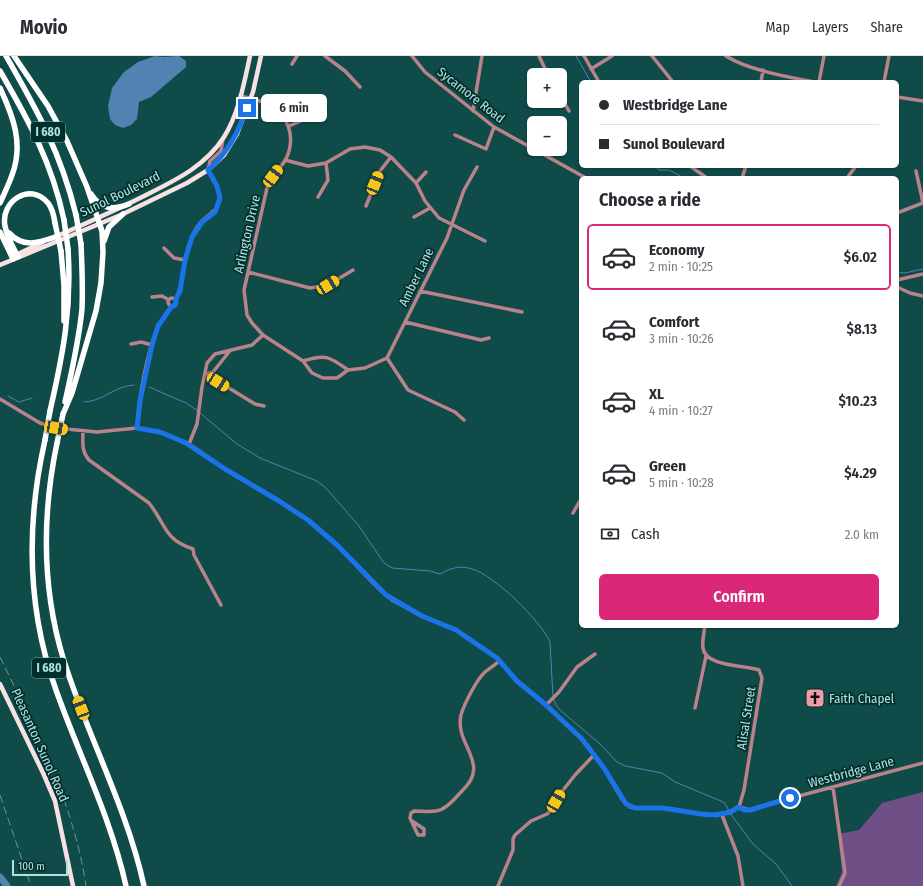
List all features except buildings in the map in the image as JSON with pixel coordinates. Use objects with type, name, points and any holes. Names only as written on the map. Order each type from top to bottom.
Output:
[{"type":"highway","name":"I 680","points":[[6,56],[36,109],[56,150],[71,193],[81,244],[83,286],[80,324],[76,354],[62,414],[48,491],[46,516],[46,563],[52,612],[64,660],[127,825],[144,886]]},
{"type":"highway","points":[[14,56],[40,93],[59,125],[87,187],[103,237],[99,298],[72,393],[62,414]]},
{"type":"highway","name":"I 680","points":[[0,71],[26,115],[45,155],[59,196],[68,250],[69,307],[63,350],[35,490],[32,516],[32,564],[36,614],[44,651],[55,689],[110,831],[126,886]]},
{"type":"highway","points":[[0,88],[14,121],[18,142],[16,163],[0,203]]},
{"type":"highway","points":[[87,187],[94,199],[105,207],[111,209],[129,204]]},
{"type":"highway","points":[[15,258],[4,226],[5,211],[9,204],[20,196],[28,194],[37,195],[48,202],[52,209],[61,252],[64,284],[63,350]]},
{"type":"highway","points":[[101,273],[106,232],[114,221],[123,214]]},
{"type":"highway","points":[[4,226],[13,238],[27,244],[41,242],[55,237]]},
{"type":"highway","points":[[0,232],[15,258]]},
{"type":"main road","name":"Sunol Boulevard","points":[[15,258],[98,221],[192,170],[210,154],[223,138],[235,115],[250,56]]},
{"type":"main road","name":"Sunol Boulevard","points":[[15,258],[20,253],[55,237],[98,221],[123,214],[187,183],[208,170],[224,155],[234,140],[251,99],[261,56]]},
{"type":"main road","points":[[0,265],[15,258]]},
{"type":"main road","name":"Pleasanton Sunol Road","points":[[0,684],[55,801],[73,886]]},
{"type":"street","points":[[292,64],[296,56]]},
{"type":"street","points":[[326,56],[345,71],[360,87]]},
{"type":"street","name":"Sycamore Road","points":[[412,56],[425,72],[494,128],[582,176]]},
{"type":"street","points":[[473,111],[482,56]]},
{"type":"street","points":[[539,56],[545,68]]},
{"type":"street","points":[[584,56],[598,80]]},
{"type":"street","points":[[591,69],[612,56]]},
{"type":"street","points":[[652,56],[671,80]]},
{"type":"street","points":[[726,56],[739,64],[803,80]]},
{"type":"street","points":[[820,80],[824,56]]},
{"type":"street","points":[[884,80],[888,56]]},
{"type":"street","points":[[761,80],[763,70]]},
{"type":"street","points":[[240,96],[268,104],[284,117],[289,126],[302,120]]},
{"type":"street","points":[[899,97],[923,101]]},
{"type":"street","points":[[567,107],[569,111]]},
{"type":"street","name":"Arlington Drive","points":[[263,335],[247,315],[244,290],[268,188],[273,176],[285,160],[291,139],[289,126]]},
{"type":"street","points":[[455,135],[486,149],[494,128]]},
{"type":"street","name":"Sunol Boulevard","points":[[208,170],[210,161],[221,151],[223,138]]},
{"type":"street","points":[[285,160],[308,166],[326,163],[342,152],[360,147],[380,150],[391,157],[416,183],[430,208],[439,218],[485,241]]},
{"type":"street","points":[[366,206],[380,171],[391,157]]},
{"type":"street","points":[[318,198],[328,180],[326,163]]},
{"type":"street","name":"Amber Lane","points":[[387,358],[406,322],[452,225],[464,190],[477,167]]},
{"type":"street","points":[[693,168],[705,176]]},
{"type":"street","points":[[137,428],[140,401],[152,345],[158,326],[172,306],[176,304],[176,299],[180,291],[185,260],[192,237],[202,222],[215,212],[220,198],[217,186],[208,170]]},
{"type":"street","points":[[899,212],[923,203],[916,171]]},
{"type":"street","points":[[416,183],[426,172]]},
{"type":"street","points":[[414,217],[430,208]]},
{"type":"street","points":[[164,248],[174,258],[185,260]]},
{"type":"street","points":[[248,272],[310,288],[328,285],[353,270]]},
{"type":"street","points":[[899,280],[923,274]]},
{"type":"street","points":[[899,288],[910,293],[923,296]]},
{"type":"street","points":[[420,291],[522,312]]},
{"type":"street","points":[[152,297],[162,296],[169,300],[168,303],[172,306]]},
{"type":"street","points":[[169,300],[173,298],[176,299]]},
{"type":"street","points":[[406,322],[481,340],[489,338]]},
{"type":"street","points":[[189,444],[194,433],[198,417],[208,363],[215,354],[229,352],[252,345],[263,335],[303,361],[312,373],[323,378],[337,378],[348,370],[365,368],[387,358],[408,390],[455,412],[464,420]]},
{"type":"street","points":[[131,344],[141,342],[152,345]]},
{"type":"street","points":[[206,374],[213,372],[229,352]]},
{"type":"street","points":[[303,361],[315,357],[328,356],[348,370]]},
{"type":"street","points":[[206,374],[255,404],[264,406]]},
{"type":"street","points":[[0,399],[40,422],[56,428],[108,432],[137,428],[160,432],[189,444],[225,469],[308,520],[337,545],[378,588],[392,600],[422,616],[456,630],[499,661],[517,681],[574,730],[594,755],[622,799],[630,807],[663,808],[701,814],[722,815],[738,807]]},
{"type":"street","points":[[83,431],[83,450],[89,460],[149,503],[157,512],[168,534],[183,546],[193,548],[194,555],[221,605]]},
{"type":"street","points":[[573,513],[579,502]]},
{"type":"street","points":[[695,708],[706,656],[702,647],[705,628]]},
{"type":"street","points":[[546,705],[557,694],[577,667],[595,654]]},
{"type":"street","name":"Alisal Street","points":[[706,656],[720,662],[759,670],[762,678],[744,790],[738,807]]},
{"type":"street","points":[[412,821],[410,816],[412,812],[438,811],[442,809],[472,781],[474,765],[461,729],[461,714],[478,681],[484,673],[499,661]]},
{"type":"street","points":[[498,886],[513,850],[513,839],[515,835],[531,821],[547,814],[553,808],[560,794],[594,755]]},
{"type":"street","name":"Westbridge Lane","points":[[738,807],[744,810],[750,810],[923,763]]},
{"type":"street","points":[[833,787],[845,874],[839,886]]},
{"type":"street","points":[[722,815],[738,856],[744,886]]},
{"type":"shaded area","points":[[923,792],[923,886],[836,886],[842,872],[838,834],[859,830],[882,803]]},
{"type":"water","points":[[155,56],[179,56],[186,61],[186,67],[151,97],[139,102],[137,119],[131,125],[123,128],[115,125],[110,119],[108,106],[112,88],[124,72],[138,62]]},
{"type":"waterway","points":[[576,56],[590,80]]},
{"type":"waterway","points":[[657,168],[659,170],[669,170],[680,176]]},
{"type":"waterway","points":[[899,272],[905,273],[923,269]]},
{"type":"waterway","points":[[84,402],[97,399],[121,388],[134,385]]},
{"type":"waterway","points":[[149,387],[186,403],[198,411]]},
{"type":"waterway","points":[[8,396],[19,402],[32,398]]},
{"type":"waterway","points":[[200,413],[237,444],[260,458],[317,481],[326,488],[359,526],[384,563],[392,568],[430,571],[440,574],[448,570],[463,567],[481,573],[504,589],[527,611],[545,633],[550,642],[553,697]]},
{"type":"waterway","points":[[554,700],[560,710],[600,744],[617,762],[625,766],[662,773],[675,782],[725,803],[729,811]]},
{"type":"waterway","points":[[730,813],[753,844],[776,864],[792,886]]},
{"type":"waterway","points":[[0,877],[7,886]]},
{"type":"railway","points":[[0,657],[40,740],[63,797],[73,826],[86,886]]},
{"type":"railway","points":[[0,795],[31,886]]},
{"type":"place","name":"Faith Chapel","points":[[815,698]]},
{"type":"route","points":[[247,108],[234,140],[224,155],[208,170],[217,186],[220,198],[215,212],[202,222],[192,237],[185,260],[180,291],[176,299],[176,304],[172,306],[158,326],[142,388],[137,428],[160,432],[186,443],[225,469],[279,501],[308,520],[337,545],[382,592],[392,600],[434,622],[456,630],[497,658],[517,681],[574,730],[604,768],[622,799],[630,807],[663,808],[701,814],[722,815],[731,812],[738,807],[744,810],[750,810],[790,798]]}]
